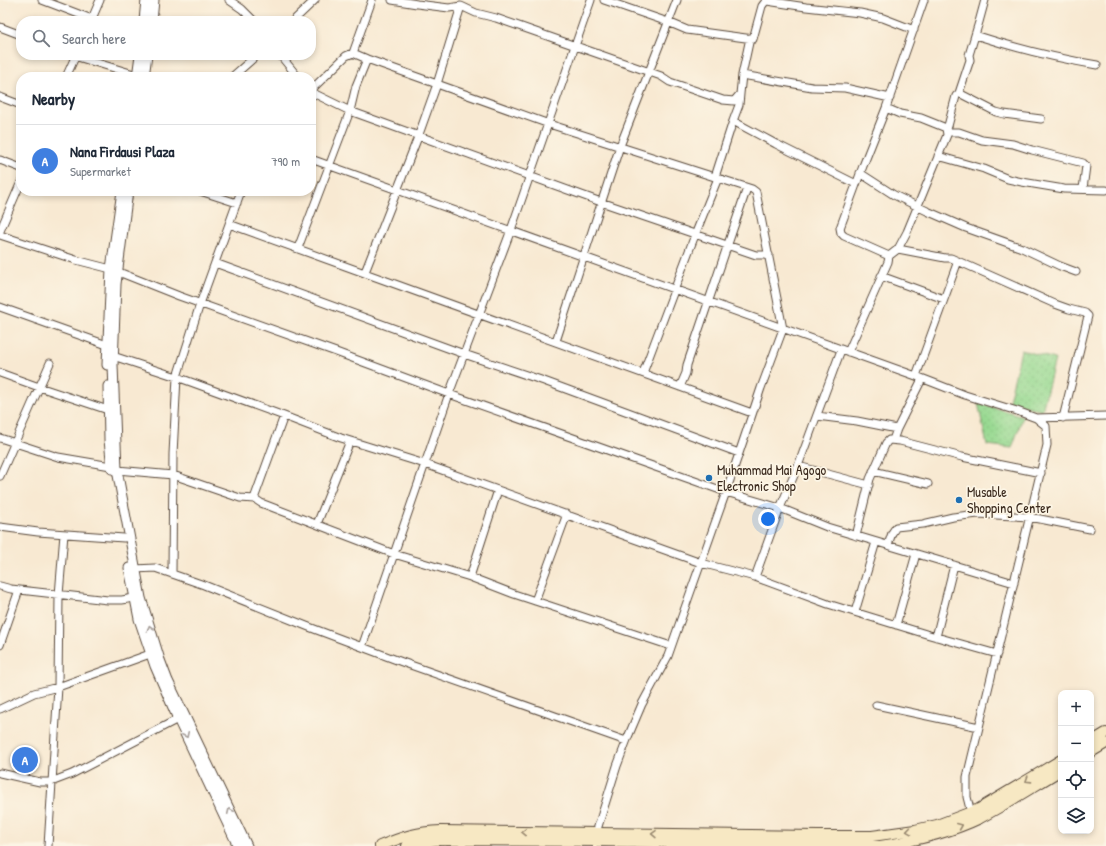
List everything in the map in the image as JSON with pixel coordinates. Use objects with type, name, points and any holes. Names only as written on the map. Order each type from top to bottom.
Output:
[{"type":"main road","points":[[1094,740],[1106,733]]},
{"type":"main road","points":[[1094,750],[1106,743]]},
{"type":"main road","points":[[380,846],[423,832],[440,831],[872,836],[916,830],[937,825],[971,813],[1058,762]]},
{"type":"main road","points":[[406,846],[437,840],[478,844],[606,841],[880,846],[906,842],[954,829],[998,808],[1058,772]]},
{"type":"street","points":[[42,0],[83,16]]},
{"type":"street","points":[[94,16],[100,0]]},
{"type":"street","points":[[144,16],[146,0]]},
{"type":"street","points":[[152,16],[154,0]]},
{"type":"street","points":[[229,0],[249,16]]},
{"type":"street","points":[[298,16],[315,0]]},
{"type":"street","points":[[353,53],[372,0]]},
{"type":"street","points":[[392,0],[449,8],[461,6],[476,13],[496,18],[661,76],[670,82],[723,100],[734,101],[740,94]]},
{"type":"street","points":[[362,647],[449,394],[549,124],[591,0]]},
{"type":"street","points":[[604,0],[687,30],[753,39],[760,11],[765,1],[860,13],[883,18],[914,30]]},
{"type":"street","points":[[556,342],[620,146],[676,0]]},
{"type":"street","points":[[889,256],[844,236],[841,233],[840,228],[890,98],[924,0]]},
{"type":"street","points":[[755,577],[780,508],[845,351],[889,256],[898,249],[907,232],[947,136],[947,130],[956,96],[959,93],[970,60],[968,55],[976,35],[985,0]]},
{"type":"street","points":[[366,272],[437,84],[461,6]]},
{"type":"street","points":[[0,27],[16,33]]},
{"type":"street","points":[[976,35],[1019,48],[1097,65]]},
{"type":"street","points":[[643,373],[716,178],[739,105],[742,76],[750,38]]},
{"type":"street","points":[[316,86],[346,56],[353,53],[549,124],[752,189],[756,192],[783,329],[752,412],[726,492],[671,646],[663,666],[642,704],[626,741],[596,833]]},
{"type":"street","points":[[298,248],[328,165],[350,111],[356,86],[367,59]]},
{"type":"street","points":[[68,72],[72,60]]},
{"type":"street","points":[[87,60],[127,72]]},
{"type":"street","points":[[140,60],[140,72]]},
{"type":"street","points":[[141,72],[145,60]]},
{"type":"street","points":[[238,72],[251,60]]},
{"type":"street","points":[[284,60],[294,72]]},
{"type":"street","points":[[742,76],[812,87],[845,88],[890,98]]},
{"type":"street","points":[[959,93],[996,112],[1041,118]]},
{"type":"street","points":[[316,94],[350,111],[601,202],[756,255],[768,255]]},
{"type":"street","points":[[0,97],[16,103]]},
{"type":"street","points":[[886,108],[900,114],[921,118],[947,130],[959,132],[982,140],[1013,144],[1083,163],[1086,166],[1083,189]]},
{"type":"street","points":[[733,121],[856,184]]},
{"type":"street","points":[[938,156],[984,169],[1008,179],[1022,182],[1064,189],[1102,190]]},
{"type":"street","points":[[0,160],[16,166]]},
{"type":"street","points":[[316,161],[965,395],[1036,418],[1086,418],[1106,416]]},
{"type":"street","points":[[860,173],[894,195],[917,207],[966,228],[1022,248],[1076,272]]},
{"type":"street","points":[[680,387],[686,373],[708,302],[747,188]]},
{"type":"street","points":[[0,231],[16,194]]},
{"type":"street","points":[[122,196],[107,345],[108,440],[141,598],[163,667],[168,681],[247,846]]},
{"type":"street","points":[[127,196],[114,271],[114,468],[134,598],[150,654],[160,679],[238,846]]},
{"type":"street","points":[[215,196],[237,203]]},
{"type":"street","points":[[172,574],[173,475],[177,377],[200,304],[239,196]]},
{"type":"street","points":[[229,224],[752,412]]},
{"type":"street","points":[[0,235],[114,271],[200,304],[449,394],[726,492],[780,508],[827,527],[1014,584]]},
{"type":"street","points":[[898,249],[951,258],[1055,304],[1085,313],[1088,316],[1063,418]]},
{"type":"street","points":[[893,440],[896,429],[919,378],[944,299],[958,261]]},
{"type":"street","points":[[215,263],[464,354],[544,381],[739,453]]},
{"type":"street","points":[[881,276],[944,299]]},
{"type":"street","points":[[0,307],[107,345]]},
{"type":"street","points":[[113,356],[177,377],[350,441],[425,464],[701,563],[755,577],[828,604],[997,654]]},
{"type":"street","points":[[0,476],[50,363]]},
{"type":"street","points":[[0,373],[108,410]]},
{"type":"street","points":[[255,499],[284,416]]},
{"type":"street","points":[[817,416],[857,421],[896,429]]},
{"type":"street","points":[[971,813],[967,797],[967,777],[1047,445],[1046,426],[1036,418]]},
{"type":"street","points":[[0,438],[58,457],[114,468],[173,475],[240,498],[255,499],[261,503],[394,554],[470,577],[535,601],[671,646]]},
{"type":"street","points":[[856,536],[873,471],[886,443],[889,440],[1041,473]]},
{"type":"street","points":[[317,524],[350,441]]},
{"type":"street","points":[[798,466],[869,485]]},
{"type":"street","points":[[873,471],[928,484]]},
{"type":"street","points":[[470,577],[498,490]]},
{"type":"street","points":[[535,601],[567,514]]},
{"type":"street","points":[[888,545],[892,533],[896,527],[923,524],[953,516],[978,514],[1030,517],[1090,529]]},
{"type":"street","points":[[0,527],[64,534],[124,538]]},
{"type":"street","points":[[48,846],[58,687],[59,595],[64,534]]},
{"type":"street","points":[[855,612],[876,542]]},
{"type":"street","points":[[896,625],[916,554]]},
{"type":"street","points":[[936,637],[954,565]]},
{"type":"street","points":[[135,569],[156,568],[362,647],[626,741]]},
{"type":"street","points":[[0,586],[18,590],[108,600],[134,598]]},
{"type":"street","points":[[0,645],[18,590]]},
{"type":"street","points":[[0,709],[34,693],[58,687],[150,654]]},
{"type":"street","points":[[876,705],[979,727]]},
{"type":"street","points":[[0,773],[40,782],[51,782],[72,774],[178,719]]},
{"type":"green space","points":[[1021,350],[1055,359],[1042,411],[1009,401]]},
{"type":"green space","points":[[978,403],[1023,416],[1012,448],[987,445]]},
{"type":"place","name":"Muhammad Mai Agogo Electronic Shop","points":[[709,478]]},
{"type":"place","name":"Musable Shopping Center","points":[[959,500]]},
{"type":"place","name":"Nana Firdausi Plaza","points":[[25,760]]}]
